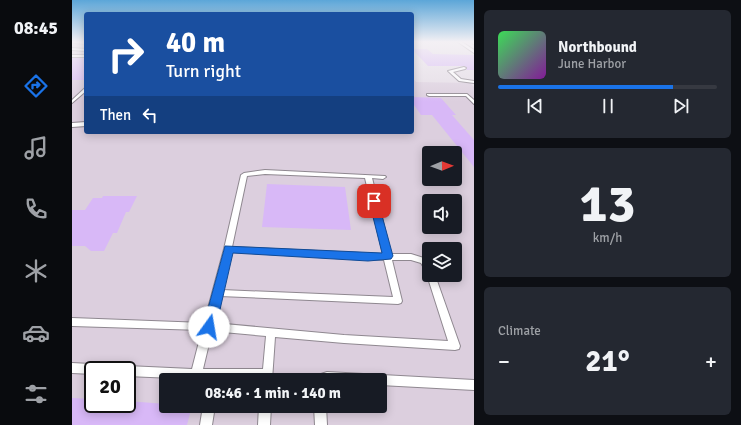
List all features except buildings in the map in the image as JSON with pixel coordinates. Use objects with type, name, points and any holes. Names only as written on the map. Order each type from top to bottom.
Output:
[{"type":"lane","points":[[464,68],[450,71],[460,80],[474,82]]},
{"type":"lane","points":[[72,102],[84,91]]},
{"type":"lane","points":[[429,95],[467,95],[474,103]]},
{"type":"lane","points":[[72,125],[84,124]]},
{"type":"lane","points":[[196,373],[228,249],[244,175],[265,172],[383,177]]},
{"type":"lane","points":[[217,293],[398,302],[368,176]]},
{"type":"lane","points":[[228,249],[368,257],[410,257],[422,260]]},
{"type":"lane","points":[[72,322],[209,327],[455,346],[433,282]]},
{"type":"lane","points":[[267,373],[271,332]]},
{"type":"lane","points":[[72,368],[84,369]]},
{"type":"lane","points":[[136,371],[173,373]]},
{"type":"lane","points":[[387,380],[474,385]]},
{"type":"lane","points":[[206,425],[208,413]]},
{"type":"lane","points":[[264,425],[265,413]]},
{"type":"lane","points":[[320,413],[321,425]]},
{"type":"shaded area","points":[[72,62],[84,62],[84,134],[414,134],[414,80],[416,82],[470,83],[474,87],[474,425],[72,425]]},
{"type":"route","points":[[209,327],[228,249],[368,257],[388,256],[374,201]]}]
